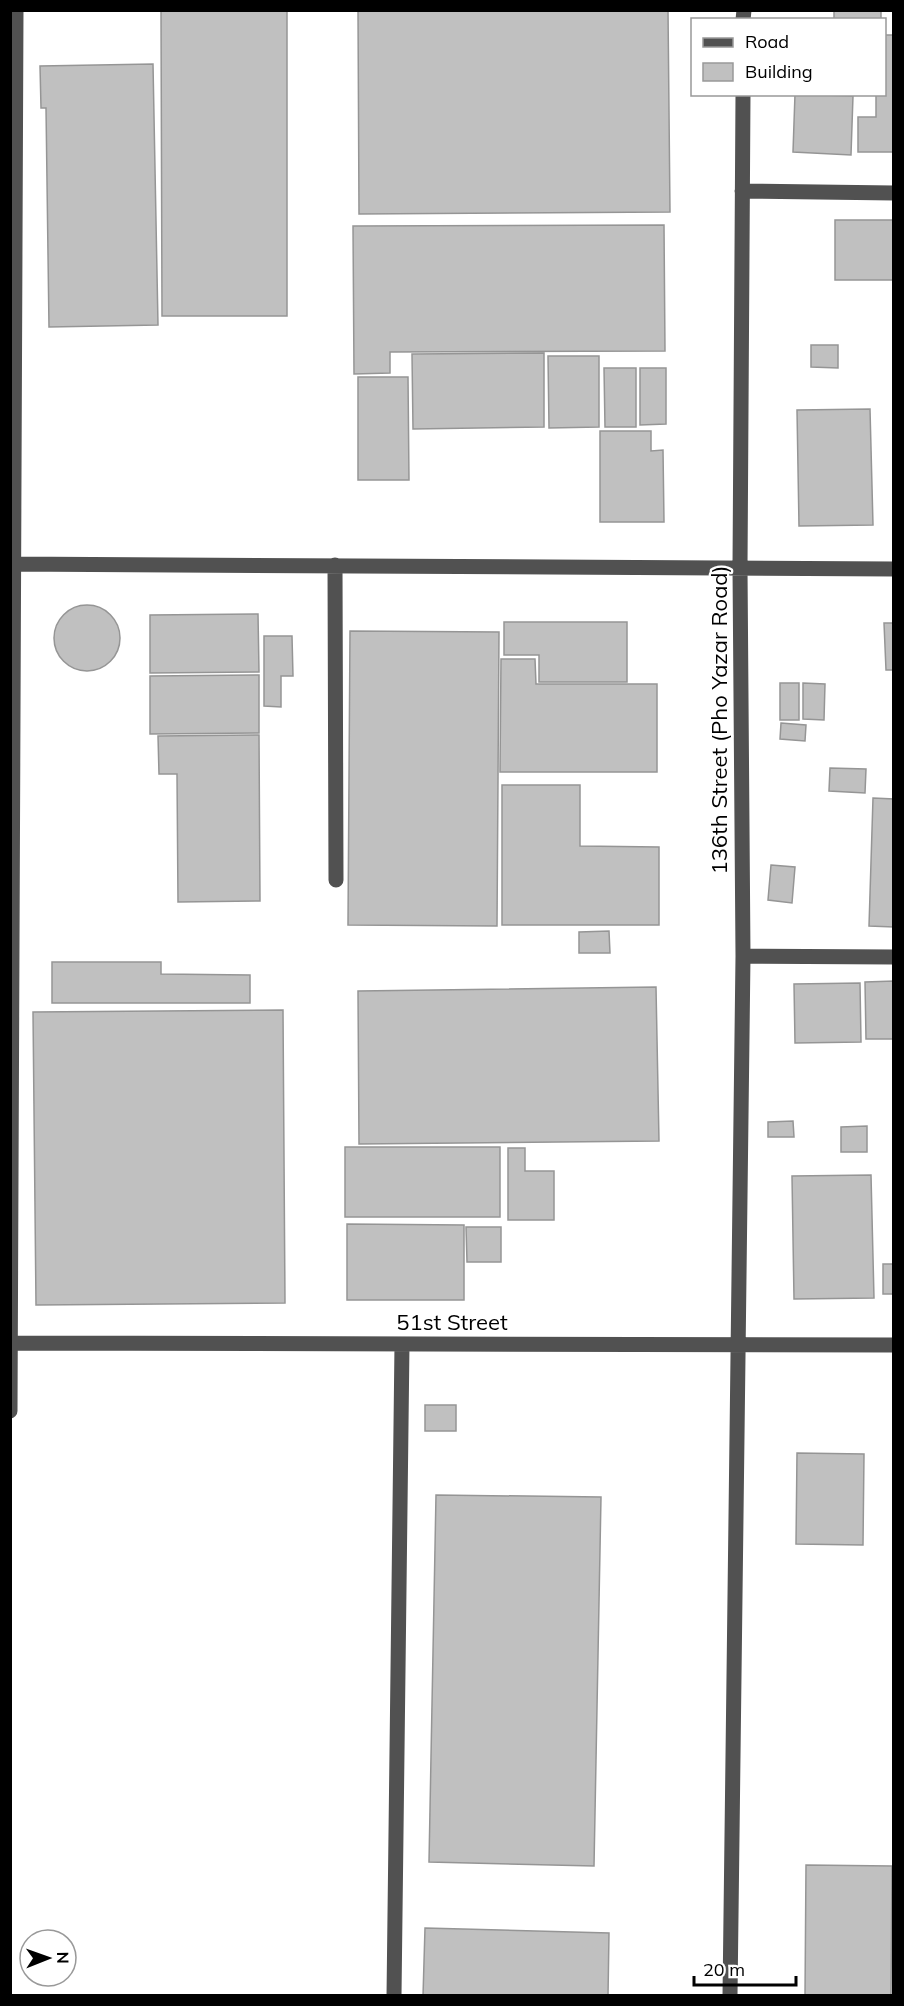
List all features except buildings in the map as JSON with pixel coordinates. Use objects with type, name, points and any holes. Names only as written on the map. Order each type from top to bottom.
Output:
[{"type":"street","points":[[10,1411],[11,564],[16,10]]},
{"type":"street","name":"136th Street (Pho Yazar Road)","points":[[730,1995],[740,1345],[743,956],[740,568],[743,96]]},
{"type":"street","points":[[742,191],[894,192]]},
{"type":"street","points":[[11,564],[894,569]]},
{"type":"street","points":[[335,565],[336,880]]},
{"type":"street","points":[[743,956],[894,957]]},
{"type":"street","name":"51st Street","points":[[11,1343],[894,1345]]},
{"type":"street","points":[[394,1995],[402,1344]]}]
